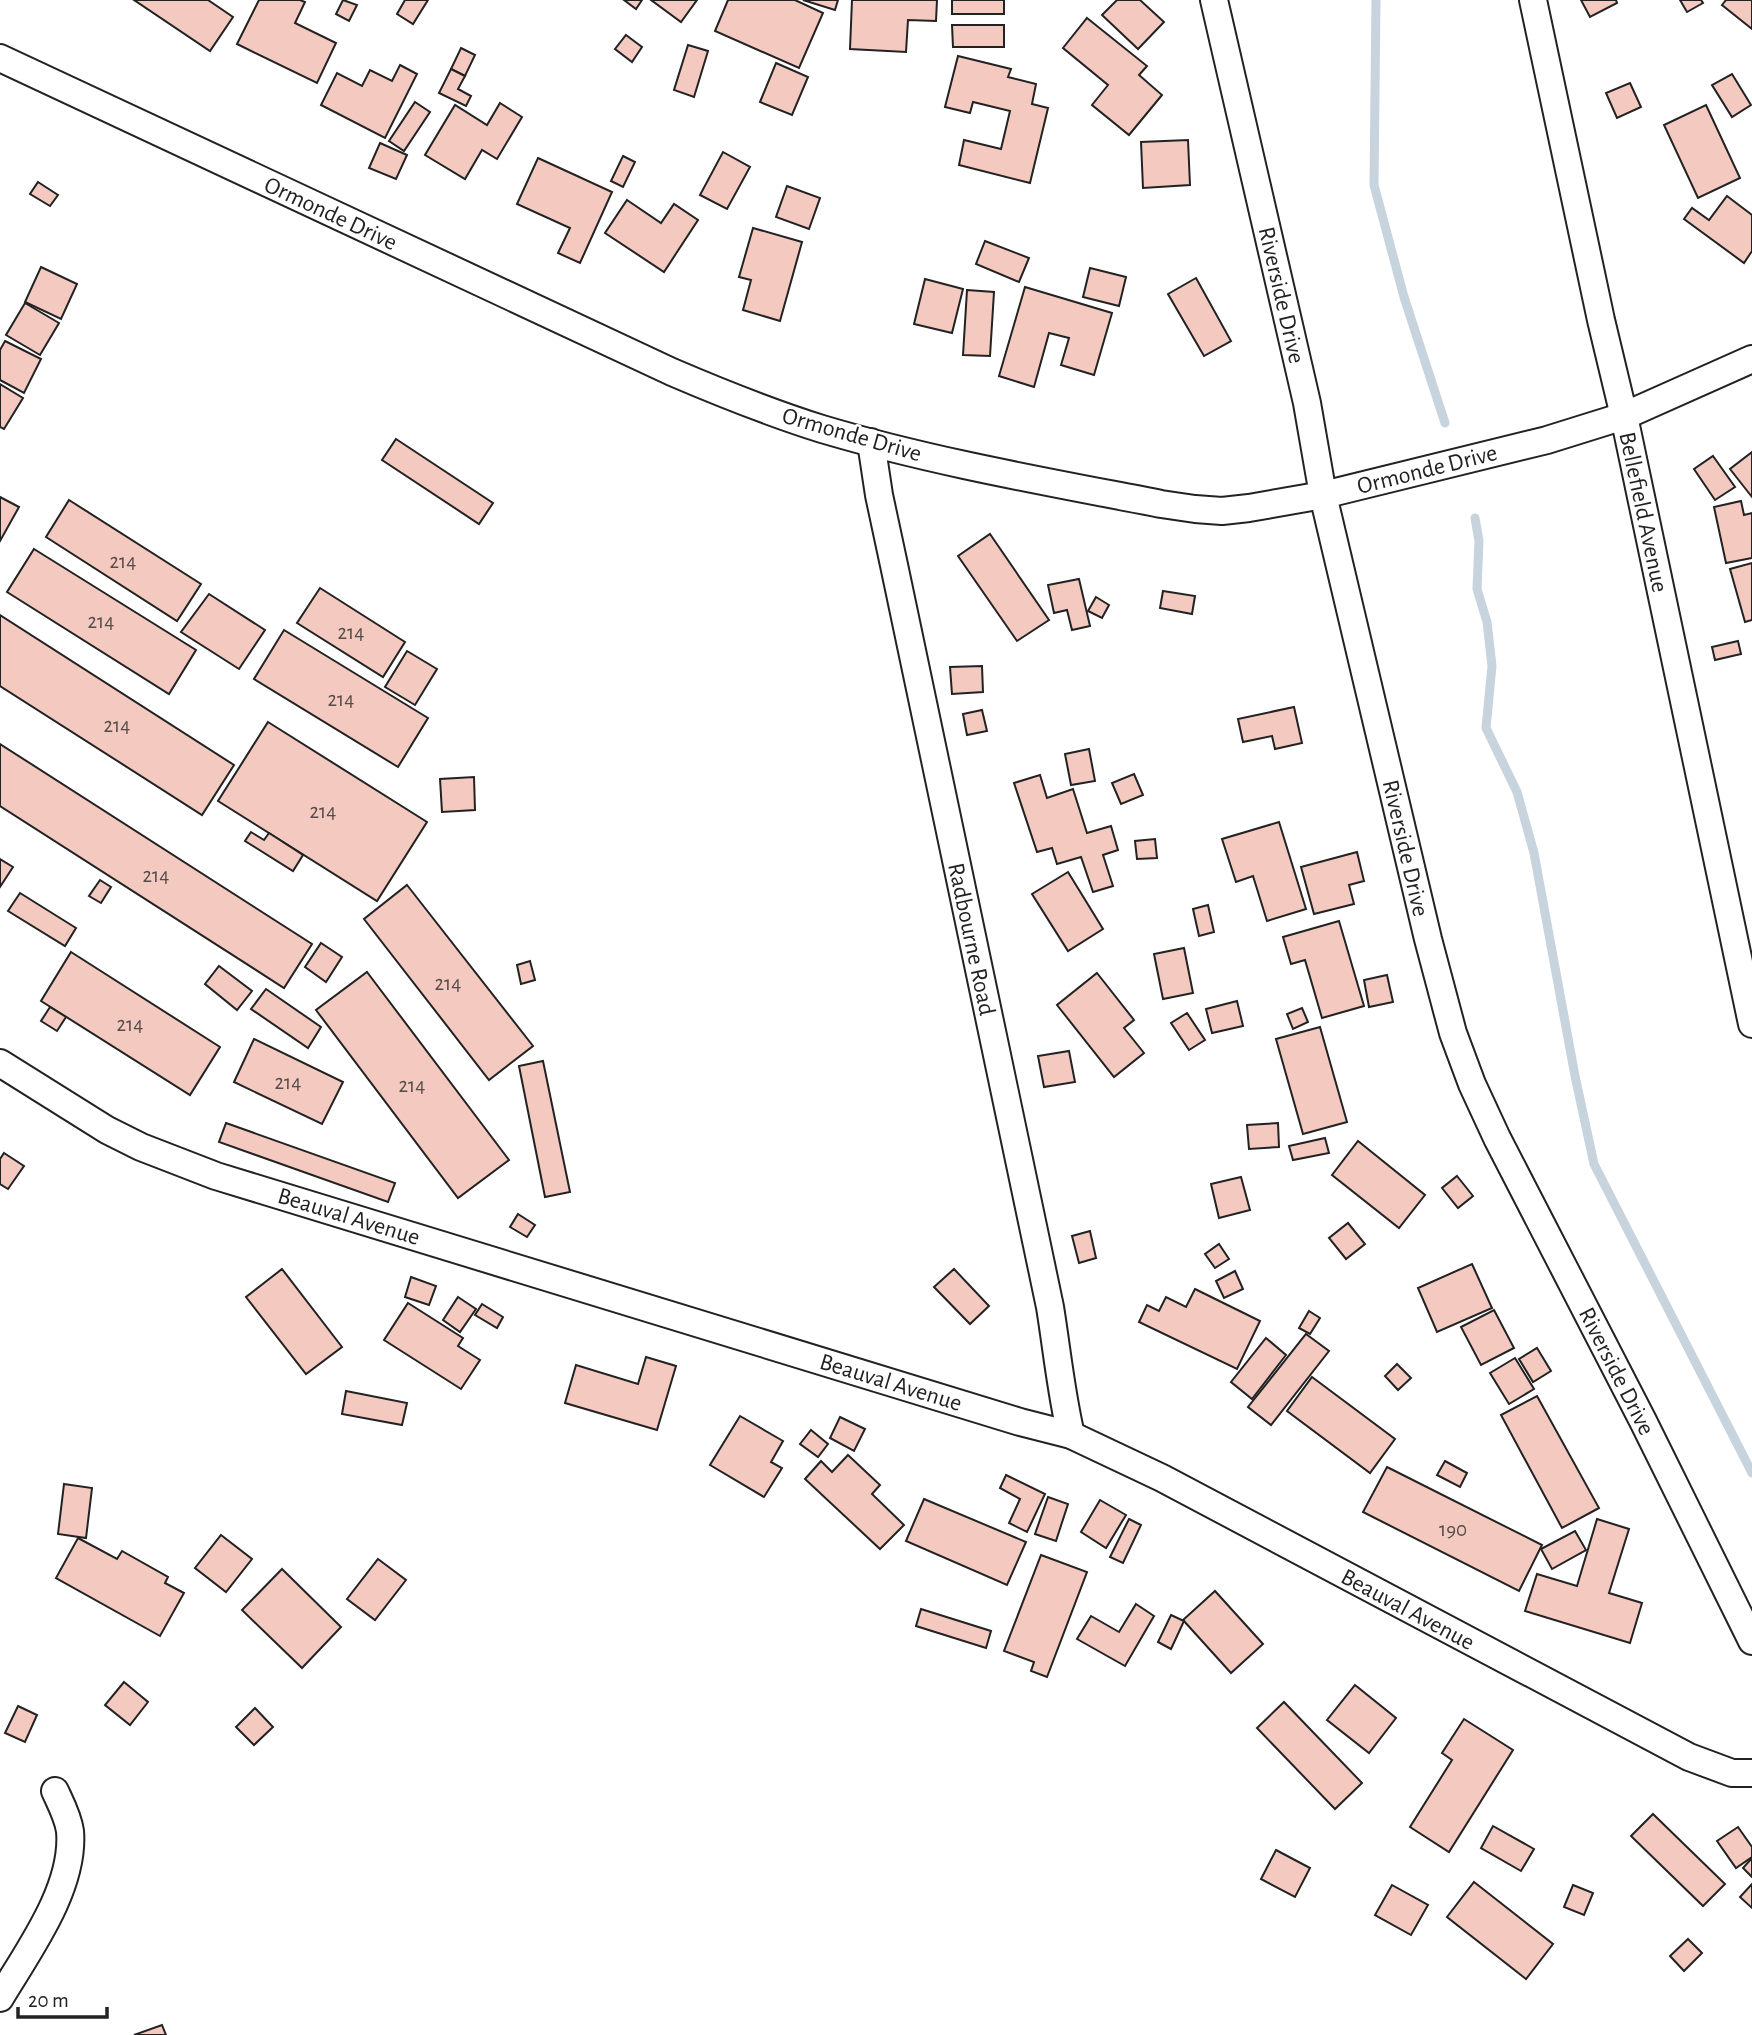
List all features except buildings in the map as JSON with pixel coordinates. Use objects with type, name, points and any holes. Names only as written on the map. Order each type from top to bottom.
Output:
[{"type":"street","name":"Riverside Drive","points":[[1214,0],[1307,403],[1323,495],[1431,952],[1453,1033],[1472,1084],[1497,1138],[1643,1421],[1752,1641]]},
{"type":"street","name":"Bellefield Avenue","points":[[1532,0],[1624,416],[1752,1024]]},
{"type":"street","name":"Ormonde Drive","points":[[0,58],[672,372],[768,411],[871,442],[1025,478],[1195,509],[1222,511],[1323,495],[1547,440],[1624,416],[1752,359]]},
{"type":"street","name":"Radbourne Road","points":[[871,442],[889,542],[1050,1307],[1071,1435]]},
{"type":"street","name":"Beauval Avenue","points":[[0,1063],[107,1130],[141,1147],[216,1176],[1020,1422],[1071,1435],[1162,1478],[1689,1757],[1732,1773],[1752,1773]]},
{"type":"street","points":[[0,1998],[42,1928],[62,1883],[68,1862],[69,1828],[55,1791]]},
{"type":"waterway","points":[[1376,0],[1374,185],[1404,297],[1445,423]]},
{"type":"waterway","points":[[1475,518],[1479,541],[1477,589],[1487,622],[1492,666],[1486,728],[1517,792],[1534,853],[1594,1164],[1752,1473]]}]
